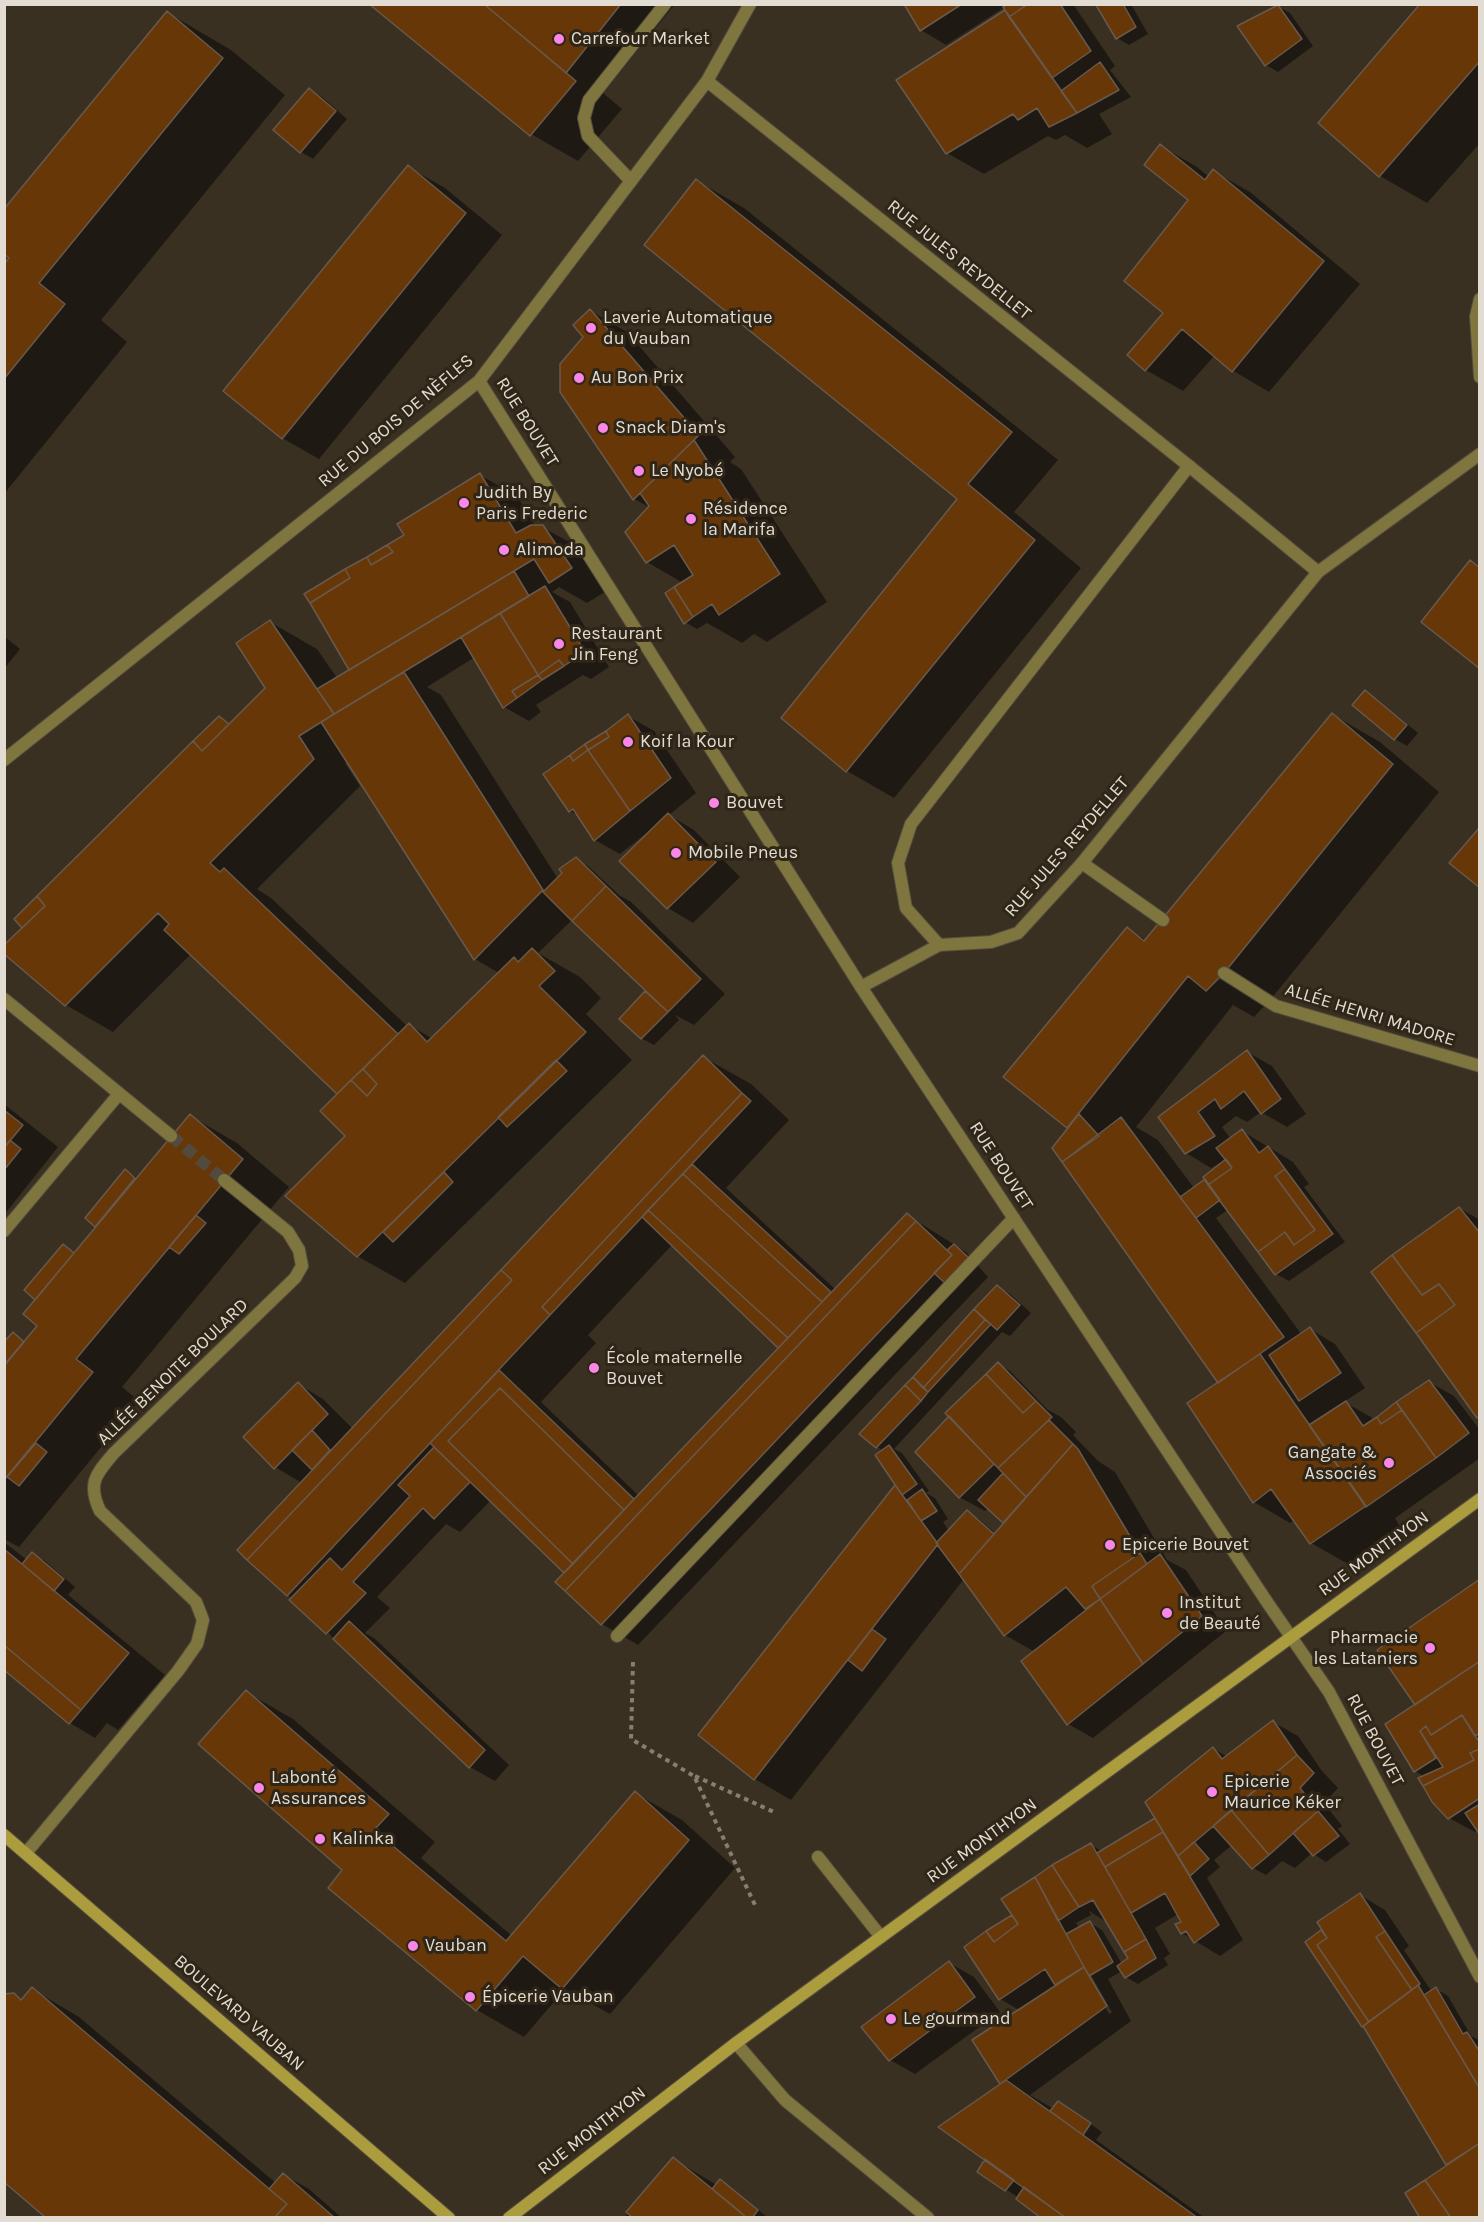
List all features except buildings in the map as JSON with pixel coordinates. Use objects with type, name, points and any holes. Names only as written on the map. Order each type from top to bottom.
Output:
[{"type":"main road","name":"RUE MONTHYON","points":[[509,2217],[736,2043],[1479,1499]]},
{"type":"main road","name":"BOULEVARD VAUBAN","points":[[4,1835],[449,2217]]},
{"type":"street","points":[[631,181],[588,136],[584,118],[589,100],[665,4]]},
{"type":"street","name":"RUE DU BOIS DE NÈFLES","points":[[4,760],[479,381],[707,81],[750,4]]},
{"type":"street","name":"RUE JULES REYDELLET","points":[[707,81],[1189,466],[1318,572]]},
{"type":"street","points":[[1479,299],[1476,316],[1479,377]]},
{"type":"street","name":"RUE BOUVET","points":[[479,381],[861,987],[1329,1692],[1479,1977]]},
{"type":"street","name":"RUE JULES REYDELLET","points":[[939,945],[991,942],[1017,933],[1082,862],[1318,572],[1479,454]]},
{"type":"street","points":[[861,987],[939,945],[906,908],[898,863],[911,825],[1189,466]]},
{"type":"street","points":[[1082,862],[1163,920]]},
{"type":"street","name":"ALLÉE HENRI MADORE","points":[[1224,973],[1276,1006],[1479,1066]]},
{"type":"street","points":[[4,999],[171,1136]]},
{"type":"street","points":[[4,1231],[119,1094]]},
{"type":"street","name":"ALLÉE BENOITE BOULARD","points":[[26,1853],[198,1644],[203,1620],[196,1602],[100,1511],[92,1495],[97,1473],[114,1453],[295,1278],[302,1266],[299,1250],[288,1232],[224,1180]]},
{"type":"street","points":[[617,1636],[1014,1218]]},
{"type":"street","points":[[818,1857],[881,1937]]},
{"type":"street","points":[[736,2043],[784,2100],[928,2217]]},
{"type":"path","points":[[633,1619],[631,1739],[694,1776],[776,1813]]},
{"type":"path","points":[[694,1776],[755,1905]]},
{"type":"tunnel","points":[[171,1136],[224,1180]]},
{"type":"place","name":"Carrefour Market","points":[[559,39]]},
{"type":"place","name":"Laverie Automatique du Vauban","points":[[591,328]]},
{"type":"place","name":"Au Bon Prix","points":[[579,378]]},
{"type":"place","name":"Snack Diam's","points":[[603,428]]},
{"type":"place","name":"Le Nyobé","points":[[639,471]]},
{"type":"place","name":"Judith By Paris Frederic","points":[[464,503]]},
{"type":"place","name":"Résidence la Marifa","points":[[691,519]]},
{"type":"place","name":"Alimoda","points":[[504,550]]},
{"type":"place","name":"Restaurant Jin Feng","points":[[559,644]]},
{"type":"place","name":"Koif la Kour","points":[[628,742]]},
{"type":"place","name":"Bouvet","points":[[714,803]]},
{"type":"place","name":"Mobile Pneus","points":[[676,853]]},
{"type":"place","name":"École maternelle Bouvet","points":[[594,1368]]},
{"type":"place","name":"Gangate & Associés","points":[[1389,1463]]},
{"type":"place","name":"Epicerie Bouvet","points":[[1110,1545]]},
{"type":"place","name":"Institut de Beauté","points":[[1167,1613]]},
{"type":"place","name":"Pharmacie les Lataniers","points":[[1430,1648]]},
{"type":"place","name":"Labonté Assurances","points":[[259,1788]]},
{"type":"place","name":"Epicerie Maurice Kéker","points":[[1212,1792]]},
{"type":"place","name":"Kalinka","points":[[320,1839]]},
{"type":"place","name":"Vauban","points":[[413,1946]]},
{"type":"place","name":"Épicerie Vauban","points":[[470,1997]]},
{"type":"place","name":"Le gourmand","points":[[891,2019]]}]
